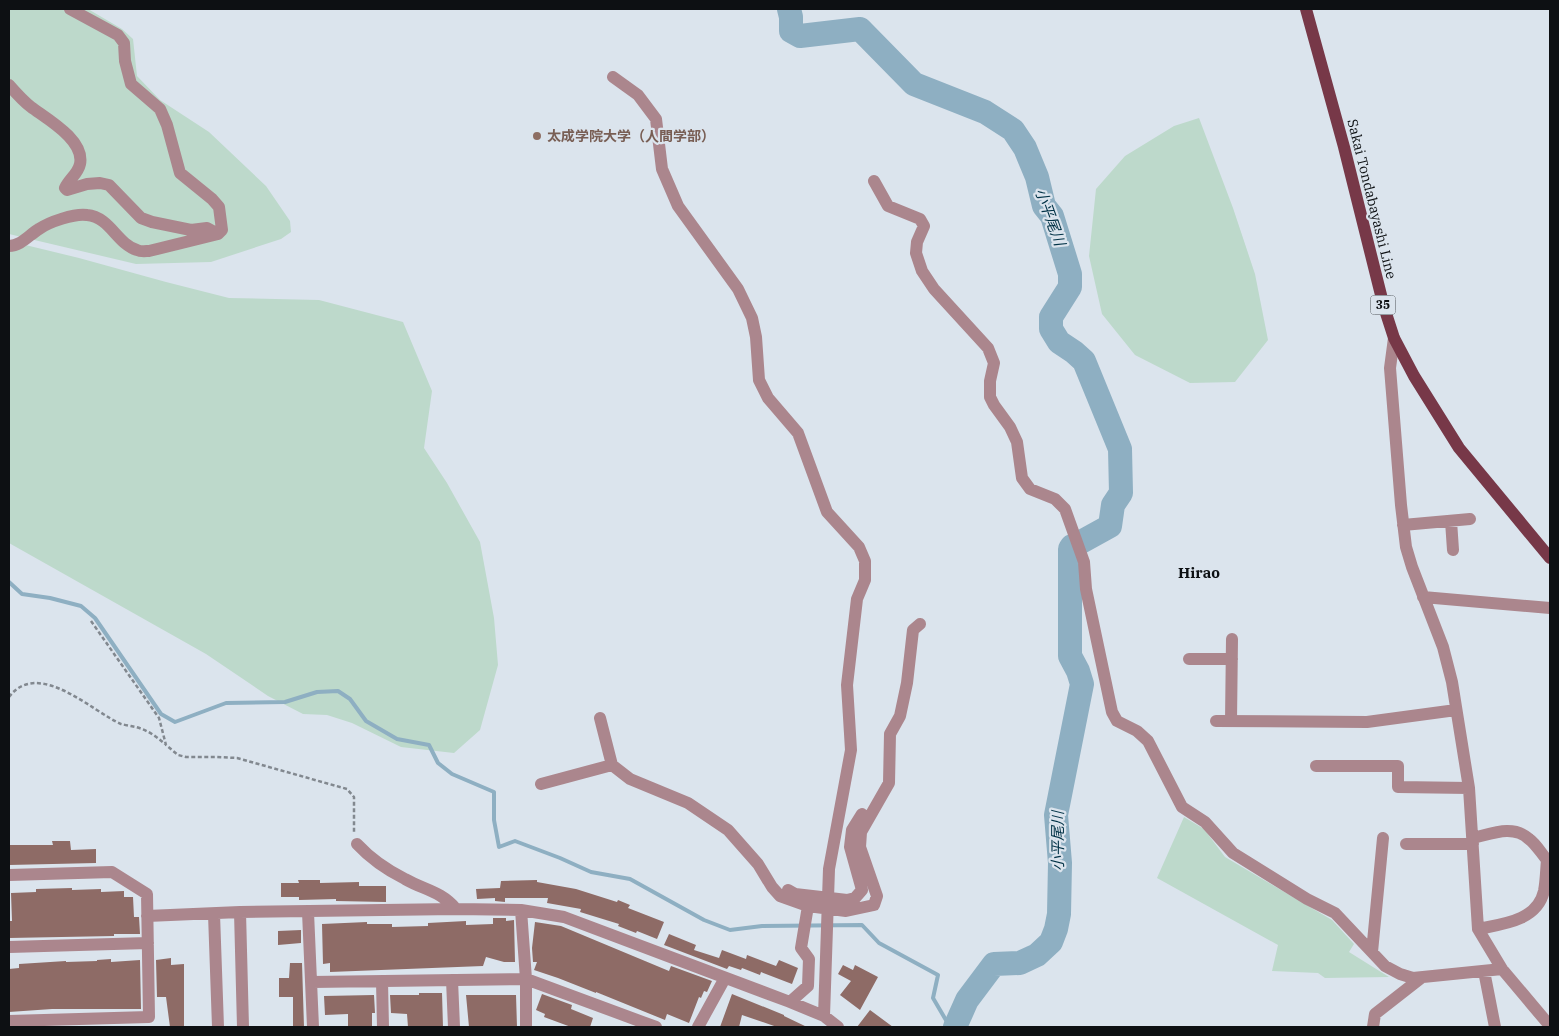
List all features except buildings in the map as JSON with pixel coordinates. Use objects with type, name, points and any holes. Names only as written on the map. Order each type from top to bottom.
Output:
[{"type":"main road","name":"Sakai Tondabayashi Line","points":[[1306,9],[1344,148],[1384,307],[1394,338],[1414,376],[1459,448],[1550,558]]},
{"type":"street","points":[[9,246],[23,241],[42,227],[64,218],[87,215],[107,223],[126,243],[138,251],[149,251],[218,234],[222,230],[219,207],[180,173],[167,125],[160,109],[131,84],[125,61],[124,43],[118,35],[70,9]]},
{"type":"street","points":[[613,77],[638,95],[656,119],[662,169],[678,206],[738,289],[752,318],[756,337],[759,380],[768,398],[798,433],[827,512],[859,547],[865,561],[865,580],[857,599],[847,685],[851,750],[829,869],[824,1016]]},
{"type":"street","points":[[9,85],[29,106],[64,131],[72,141],[80,162],[78,171],[65,188],[67,190],[87,184],[100,183],[109,185],[141,218],[191,230],[207,228],[218,234]]},
{"type":"street","points":[[874,181],[888,206],[920,219],[924,226],[916,253],[922,272],[934,289],[988,348],[994,363],[990,381],[990,397],[994,406],[1010,427],[1017,442],[1022,478],[1030,489],[1055,499],[1065,509],[1084,562],[1086,589],[1112,712],[1117,721],[1137,731],[1148,741],[1182,807],[1205,822],[1232,853],[1308,899],[1336,913],[1385,966],[1400,974],[1421,978],[1502,969]]},
{"type":"street","points":[[1394,338],[1390,368],[1408,554],[1443,648],[1452,682],[1469,788],[1478,929],[1502,969],[1549,1020]]},
{"type":"street","points":[[1404,525],[1470,519]]},
{"type":"street","points":[[1451,520],[1453,550]]},
{"type":"street","points":[[1423,597],[1550,608]]},
{"type":"street","points":[[600,718],[612,765],[630,779],[688,803],[713,818],[744,846],[780,896],[807,908],[846,911],[874,905],[877,896],[860,847],[861,832],[889,783],[890,734],[900,716],[907,684],[913,630],[920,624]]},
{"type":"street","points":[[1231,721],[1232,639]]},
{"type":"street","points":[[1189,659],[1232,659]]},
{"type":"street","points":[[1216,721],[1367,722],[1456,710]]},
{"type":"street","points":[[541,784],[612,765]]},
{"type":"street","points":[[1316,766],[1398,766],[1398,787],[1469,788]]},
{"type":"street","points":[[713,818],[717,813],[743,836],[765,862],[782,887],[795,894],[829,901],[847,900],[854,898],[862,890],[850,848],[852,830],[877,789],[889,783]]},
{"type":"street","points":[[1406,844],[1473,841],[1506,830],[1515,831],[1528,838],[1547,860],[1544,892],[1535,909],[1507,924],[1478,929]]},
{"type":"street","points":[[1372,952],[1383,838]]},
{"type":"street","points":[[357,844],[369,856],[404,879],[447,898],[456,909]]},
{"type":"street","points":[[9,875],[112,872],[147,894],[149,1017],[9,1021]]},
{"type":"street","points":[[790,1002],[808,986],[809,959],[801,948],[807,908]]},
{"type":"street","points":[[521,910],[526,979],[526,1027]]},
{"type":"street","points":[[147,916],[240,912],[521,910],[564,917],[790,1002],[824,1016],[838,1027]]},
{"type":"street","points":[[240,912],[242,1027]]},
{"type":"street","points":[[308,912],[314,1027]]},
{"type":"street","points":[[214,914],[218,1027]]},
{"type":"street","points":[[9,947],[148,943]]},
{"type":"street","points":[[1484,971],[1495,1027]]},
{"type":"street","points":[[698,1027],[725,978]]},
{"type":"street","points":[[1372,1027],[1376,1014],[1421,978]]},
{"type":"street","points":[[312,982],[526,979],[656,1027]]},
{"type":"street","points":[[452,980],[454,1027]]},
{"type":"street","points":[[382,981],[383,1027]]},
{"type":"path","points":[[91,621],[159,718],[166,745]]},
{"type":"path","points":[[9,697],[14,690],[24,685],[39,684],[59,688],[78,697],[121,724],[154,734],[178,755],[186,757],[237,758],[347,789],[354,797],[354,838],[357,844]]},
{"type":"green space","points":[[9,9],[88,9],[122,29],[133,39],[137,76],[160,100],[209,132],[266,186],[290,221],[291,232],[281,239],[211,262],[136,264],[9,234]]},
{"type":"green space","points":[[1199,118],[1233,208],[1255,274],[1268,340],[1235,382],[1190,383],[1135,355],[1102,314],[1089,256],[1096,189],[1125,156],[1174,126]]},
{"type":"green space","points":[[9,241],[229,298],[319,300],[403,322],[432,391],[424,448],[447,483],[480,542],[494,618],[498,665],[480,730],[454,753],[401,747],[352,723],[327,715],[303,714],[268,696],[206,654],[9,543]]},
{"type":"green space","points":[[1184,817],[1204,829],[1225,857],[1332,920],[1354,944],[1349,952],[1389,977],[1325,978],[1318,973],[1272,971],[1278,945],[1157,878]]},
{"type":"waterway","name":"小平尾川","points":[[789,9],[791,31],[800,36],[860,29],[914,84],[985,112],[1013,130],[1025,148],[1037,177],[1044,206],[1052,216],[1070,274],[1070,287],[1051,317],[1051,329],[1059,342],[1084,361],[1120,449],[1121,493],[1113,505],[1110,526],[1081,542]]},
{"type":"waterway","name":"小平尾川","points":[[955,1027],[967,1000],[994,964],[1020,963],[1037,955],[1051,942],[1056,929],[1059,914],[1060,863],[1056,815],[1082,684],[1070,656],[1070,549],[1072,546]]},
{"type":"waterway","points":[[9,582],[22,594],[50,598],[81,606],[95,618],[161,714],[175,722],[226,703],[285,702],[317,692],[338,691],[350,699],[366,721],[397,739],[429,745],[438,763],[452,774],[494,792],[494,820],[499,847],[515,841],[591,872],[630,879],[704,920],[730,930],[762,926],[862,925],[879,943],[938,975],[933,998],[950,1027]]},
{"type":"place","name":"太成学院大学（人間学部）","points":[[537,136]]},
{"type":"district","name":"Hirao","points":[[1199,573]]}]
